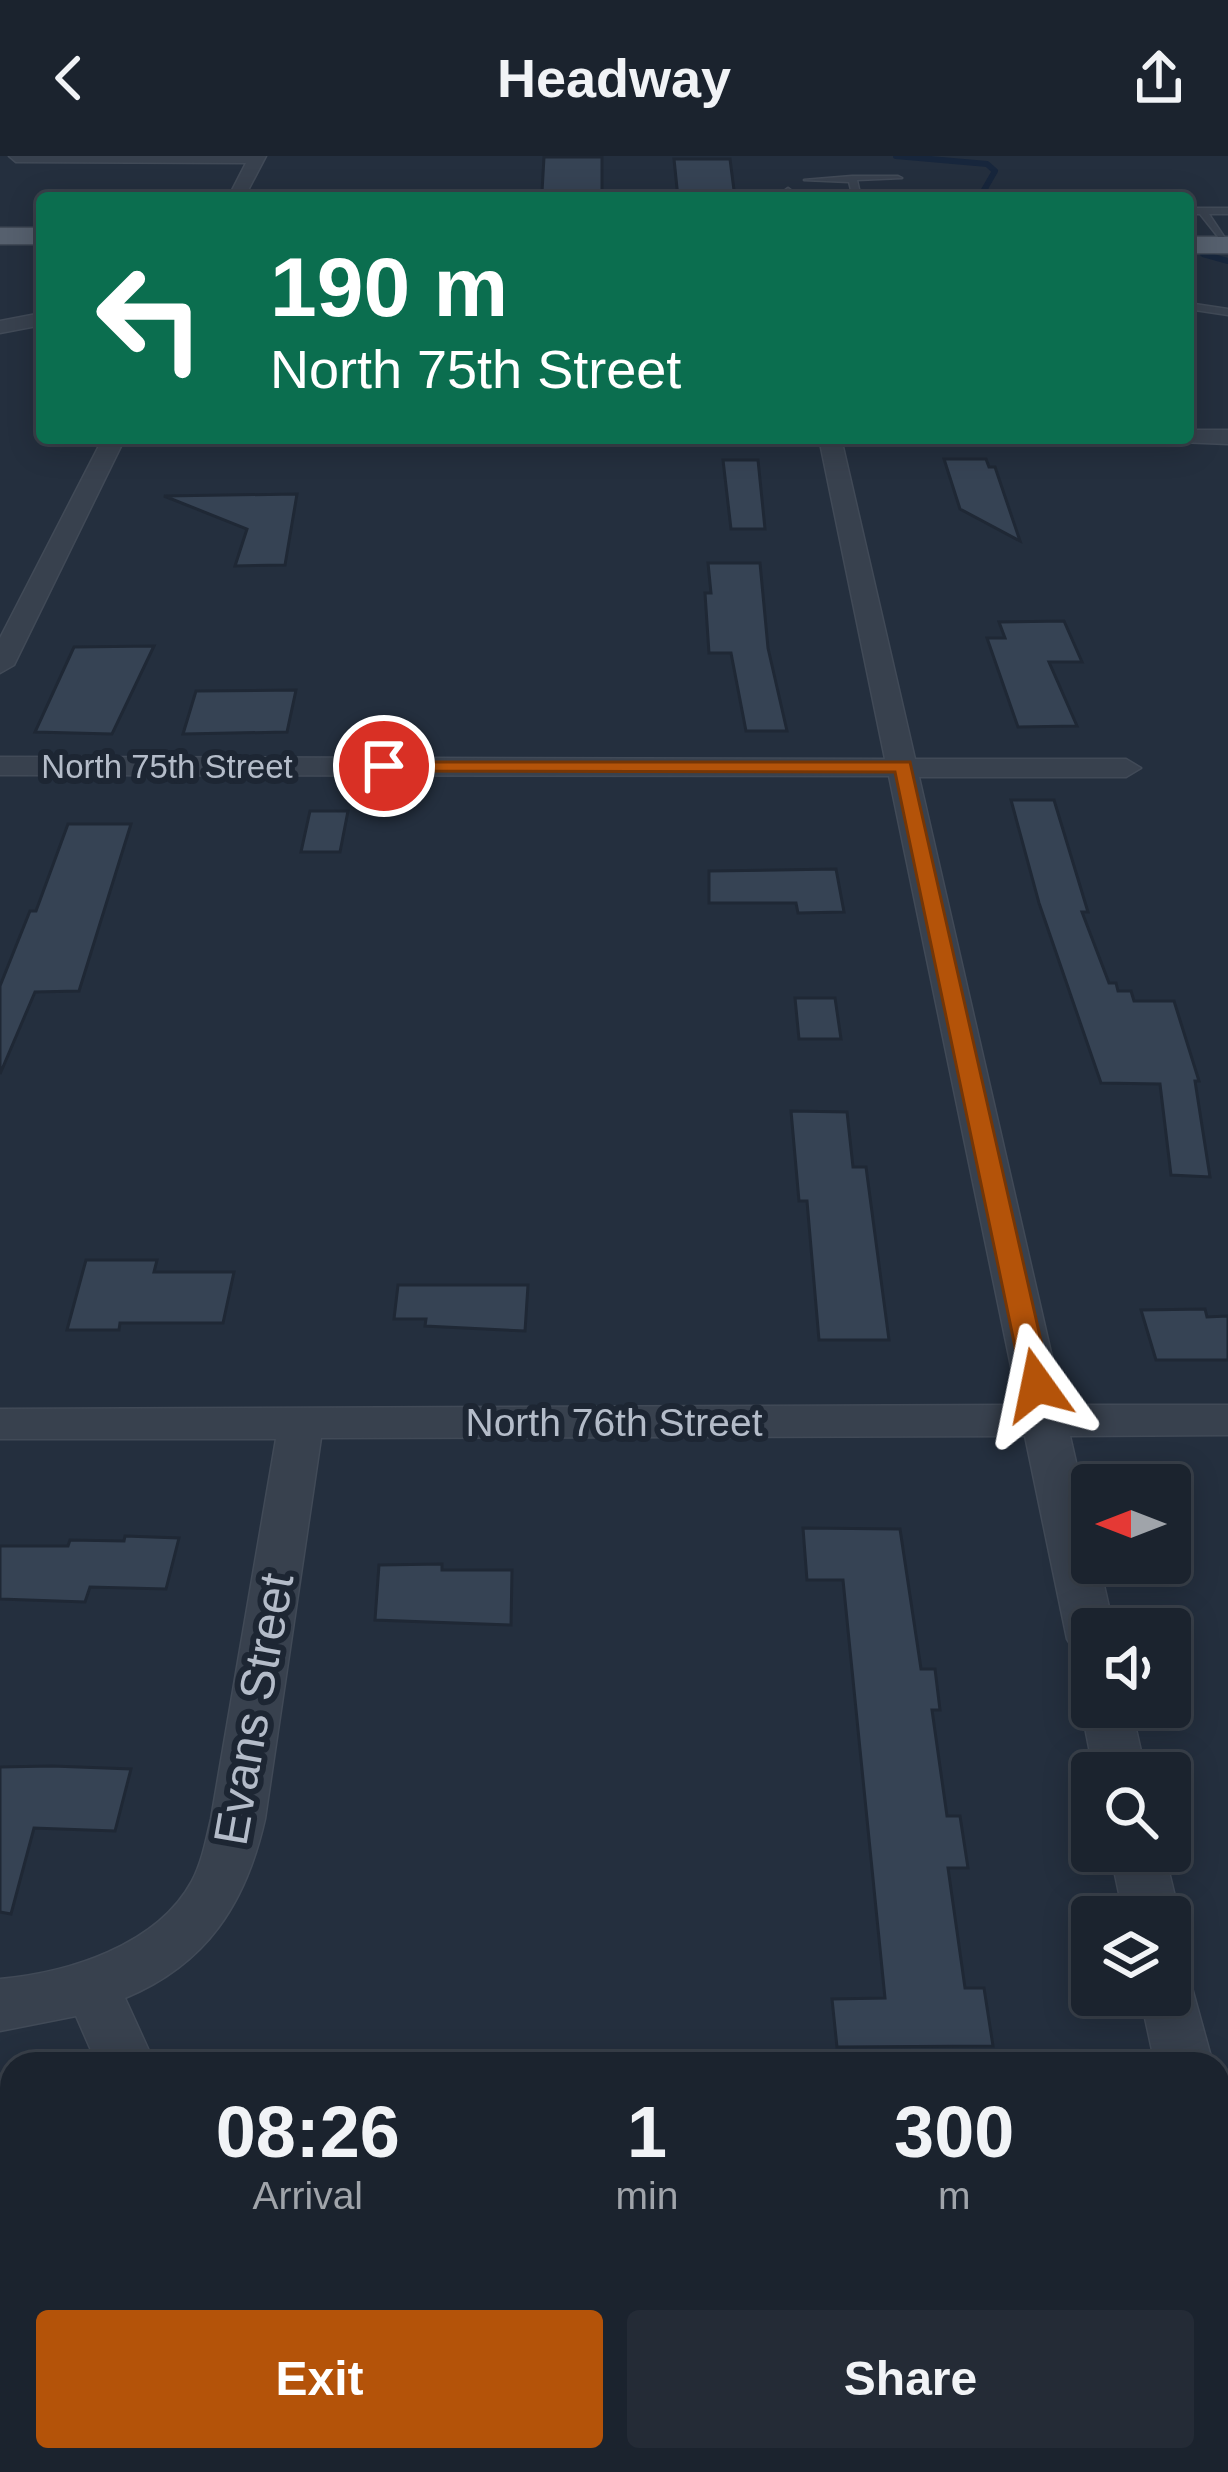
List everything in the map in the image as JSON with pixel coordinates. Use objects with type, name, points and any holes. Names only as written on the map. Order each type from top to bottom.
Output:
[{"type":"main road","points":[[1194,231],[1226,232]]},
{"type":"main road","points":[[0,241],[36,241]]},
{"type":"street","points":[[16,157],[257,157],[239,192]]},
{"type":"street","points":[[0,327],[36,320]]},
{"type":"street","points":[[1194,437],[1228,437]]},
{"type":"street","points":[[0,665],[111,444]]},
{"type":"street","points":[[831,444],[1085,1608]]},
{"type":"street","name":"North 75th Street","points":[[0,766],[1126,768]]},
{"type":"street","name":"North 76th Street","points":[[0,1424],[1228,1420]]},
{"type":"street","name":"Evans Street","points":[[0,2005],[43,2002],[164,1950],[206,1906],[228,1861],[301,1424]]},
{"type":"street","points":[[90,1984],[120,2052]]},
{"type":"street","points":[[1174,2016],[1181,2052]]},
{"type":"lane","points":[[808,180],[898,178]]},
{"type":"lane","points":[[853,180],[856,192]]},
{"type":"lane","points":[[1194,307],[1228,312]]},
{"type":"building","points":[[544,157],[602,157],[602,192],[542,192]]},
{"type":"building","points":[[674,159],[730,159],[734,192],[677,192]]},
{"type":"building","points":[[944,459],[986,459],[989,467],[995,467],[1020,541],[960,509]]},
{"type":"building","points":[[723,460],[758,460],[765,529],[731,529]]},
{"type":"building","points":[[297,494],[285,565],[235,566],[247,529],[164,496]]},
{"type":"building","points":[[708,563],[760,563],[768,648],[787,731],[746,731],[731,653],[709,653]]},
{"type":"building","points":[[1064,621],[1082,662],[1049,662],[1077,726],[1018,727],[987,638],[1005,638],[999,622]]},
{"type":"building","points":[[154,646],[112,734],[35,732],[74,647]]},
{"type":"building","points":[[296,690],[287,732],[183,734],[196,691]]},
{"type":"building","points":[[1011,800],[1054,800],[1088,912],[1082,912],[1109,983],[1116,983],[1118,991],[1131,991],[1134,1001],[1174,1001],[1199,1081],[1195,1081],[1210,1177],[1171,1175],[1160,1084],[1101,1083],[1039,903]]},
{"type":"building","points":[[310,811],[348,811],[340,852],[301,852]]},
{"type":"building","points":[[68,824],[131,824],[79,991],[35,992],[0,1074],[0,986],[30,911],[36,911]]},
{"type":"building","points":[[836,869],[844,912],[798,913],[796,903],[709,903],[709,871]]},
{"type":"building","points":[[795,998],[835,998],[841,1039],[799,1039]]},
{"type":"building","points":[[791,1111],[847,1112],[853,1167],[866,1167],[889,1340],[819,1340],[807,1201],[799,1201]]},
{"type":"building","points":[[86,1260],[157,1260],[154,1272],[234,1272],[223,1323],[120,1323],[119,1330],[67,1330]]},
{"type":"building","points":[[398,1285],[528,1285],[525,1331],[425,1326],[426,1319],[394,1319]]},
{"type":"building","points":[[1205,1309],[1207,1317],[1228,1316],[1228,1360],[1156,1360],[1141,1310]]},
{"type":"building","points":[[803,1528],[900,1529],[921,1669],[935,1669],[940,1710],[932,1710],[947,1816],[960,1816],[968,1868],[948,1868],[965,1988],[984,1988],[993,2046],[837,2047],[832,1999],[885,1998],[843,1580],[807,1580]]},
{"type":"building","points":[[125,1536],[179,1538],[166,1589],[90,1587],[85,1602],[0,1599],[0,1546],[68,1546],[70,1540],[124,1541]]},
{"type":"building","points":[[442,1564],[442,1570],[512,1570],[511,1625],[375,1620],[379,1565]]},
{"type":"building","points":[[0,1767],[131,1769],[115,1831],[34,1828],[11,1914],[0,1912]]},
{"type":"waterway","points":[[896,156],[987,164],[995,171],[984,190],[988,192]]},
{"type":"waterway","points":[[1203,254],[1228,261]]},
{"type":"route","points":[[384,766],[903,766],[1037,1385]]}]
